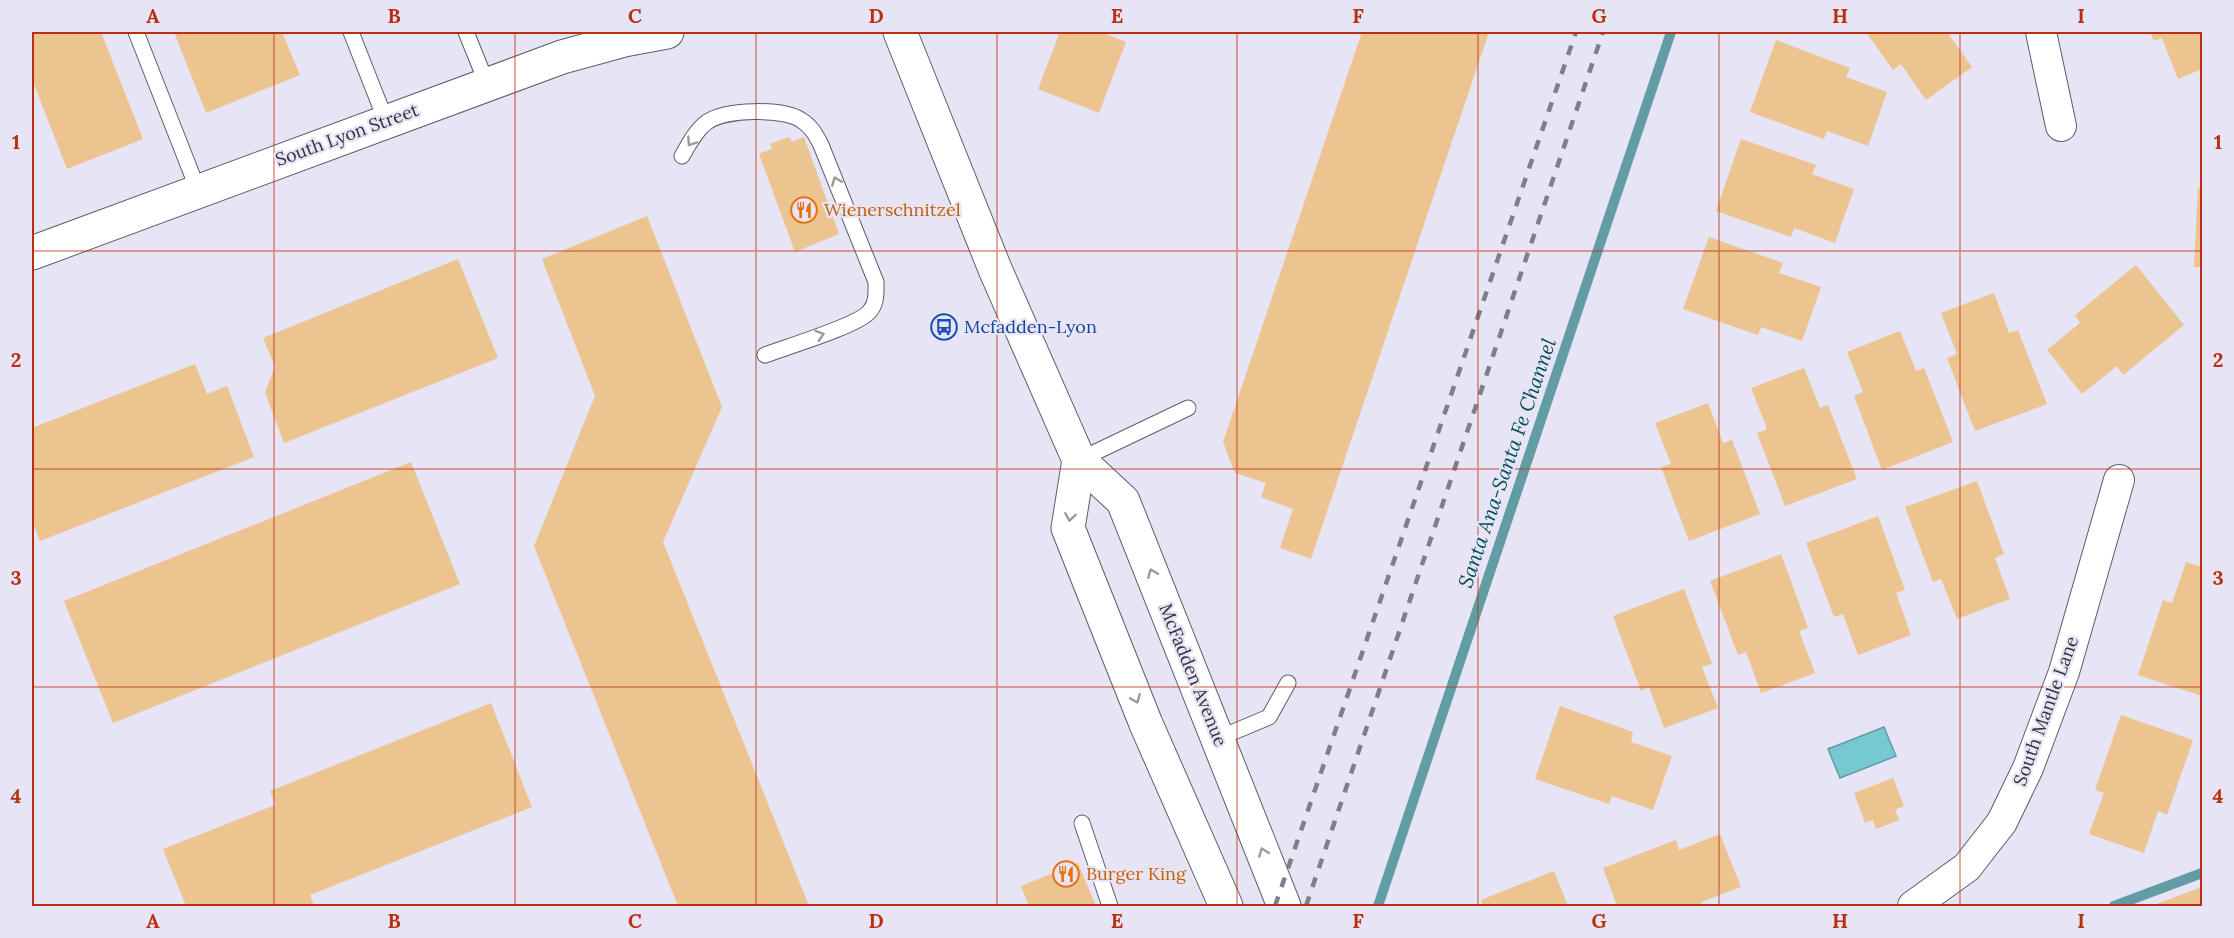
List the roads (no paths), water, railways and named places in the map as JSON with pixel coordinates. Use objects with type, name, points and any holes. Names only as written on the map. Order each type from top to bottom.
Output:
[{"type":"main road","name":"South Lyon Street","points":[[33,248],[562,57],[624,40],[667,32]]},
{"type":"main road","name":"McFadden Avenue","points":[[900,32],[995,269],[1079,460],[1123,501],[1284,906]]},
{"type":"main road","points":[[1079,460],[1068,528],[1146,724],[1226,906]]},
{"type":"street","points":[[2041,32],[2061,126]]},
{"type":"street","name":"South Mantle Lane","points":[[1913,906],[1967,867],[2006,813],[2028,768],[2064,672],[2119,480]]},
{"type":"lane","points":[[136,32],[198,190]]},
{"type":"lane","points":[[351,32],[386,121]]},
{"type":"lane","points":[[466,32],[487,84]]},
{"type":"lane","points":[[682,156],[708,121],[731,114],[778,112],[790,115],[813,130],[821,144],[876,282],[877,297],[869,312],[853,323],[765,356]]},
{"type":"lane","points":[[1079,460],[1188,408]]},
{"type":"lane","points":[[1219,738],[1269,717],[1288,683]]},
{"type":"lane","points":[[1082,823],[1110,906]]},
{"type":"water","points":[[1884,727],[1896,756],[1840,778],[1828,749]]},
{"type":"waterway","name":"Santa Ana-Santa Fe Channel","points":[[1378,906],[1671,32]]},
{"type":"waterway","points":[[2114,906],[2202,873]]},
{"type":"railway","points":[[1275,906],[1576,32]]},
{"type":"railway","points":[[1306,906],[1603,32]]},
{"type":"place","name":"Wienerschnitzel","points":[[804,210]]},
{"type":"place","name":"Mcfadden-Lyon","points":[[944,327]]},
{"type":"place","name":"Burger King","points":[[1066,874]]}]
